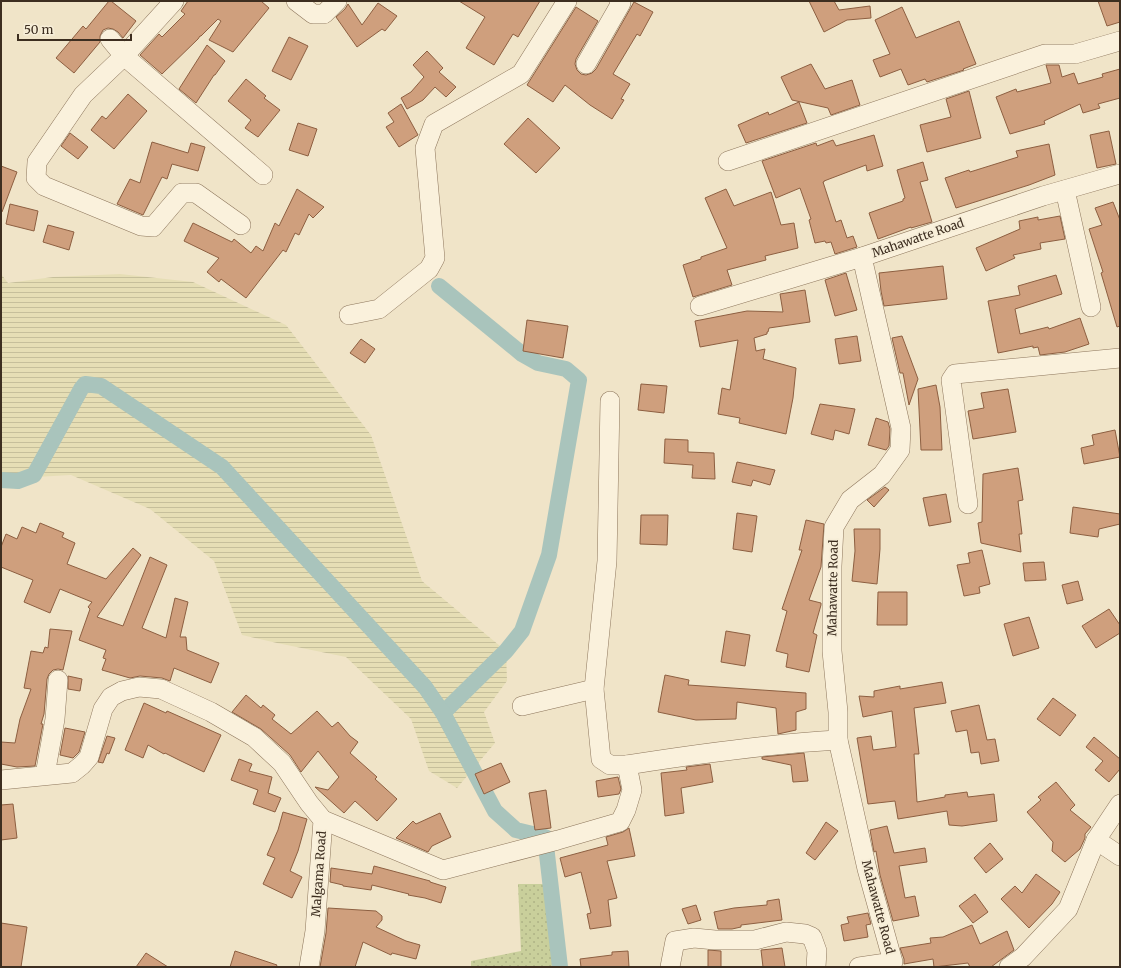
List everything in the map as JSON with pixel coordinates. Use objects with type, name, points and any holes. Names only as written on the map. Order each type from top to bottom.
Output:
[{"type":"street","points":[[174,1],[124,56],[83,95],[37,162],[36,178],[44,186],[140,226],[153,227],[182,193],[196,193],[241,225]]},
{"type":"street","points":[[296,1],[312,14],[324,14],[337,1]]},
{"type":"street","points":[[349,315],[379,309],[429,270],[435,258],[425,148],[434,124],[521,74],[567,1]]},
{"type":"street","points":[[586,64],[622,3],[619,1]]},
{"type":"street","points":[[110,40],[124,56],[263,175]]},
{"type":"street","points":[[728,161],[1046,54],[1075,54],[1120,41]]},
{"type":"street","name":"Mahawatte Road","points":[[858,967],[893,962],[867,869],[838,740],[838,712],[832,651],[832,566],[834,527],[850,500],[882,475],[900,450],[901,428],[862,257],[1043,196],[1120,174]]},
{"type":"street","points":[[1065,190],[1091,307]]},
{"type":"street","points":[[700,306],[862,257]]},
{"type":"street","points":[[968,504],[952,380],[955,374],[1120,358]]},
{"type":"street","points":[[610,401],[607,561],[594,689],[601,759],[610,765],[627,765],[684,756],[838,740]]},
{"type":"street","points":[[45,775],[55,719],[58,680]]},
{"type":"street","name":"Malgama Road","points":[[1,780],[72,773],[89,757],[103,709],[111,697],[122,691],[139,687],[161,690],[212,712],[254,737],[282,763],[309,803],[323,820],[315,931],[309,967]]},
{"type":"street","points":[[522,706],[594,689]]},
{"type":"street","points":[[323,820],[443,870],[620,822],[626,810],[632,790],[627,765]]},
{"type":"street","points":[[1009,967],[1023,957],[1068,909],[1096,840],[1120,804]]},
{"type":"street","points":[[1096,840],[1120,856]]},
{"type":"street","points":[[670,967],[675,942],[694,938],[715,940],[755,940],[786,932],[805,934],[812,937],[817,951],[816,967]]},
{"type":"shaded area","points":[[1,274],[8,283],[53,277],[120,274],[193,282],[286,325],[371,435],[422,581],[506,651],[507,681],[484,712],[495,743],[457,788],[429,771],[411,719],[346,657],[242,635],[214,561],[150,509],[71,475],[1,479]]},
{"type":"green space","points":[[518,884],[555,884],[567,967],[471,967],[471,961],[521,951]]},
{"type":"building","points":[[109,1],[136,21],[123,38],[113,29],[108,28],[103,30],[100,36],[100,42],[74,73],[56,58],[83,26],[86,29]]},
{"type":"building","points":[[188,1],[261,1],[269,8],[233,52],[209,40],[221,21],[218,19],[162,74],[140,55],[159,34],[162,37],[185,14],[181,11]]},
{"type":"building","points":[[459,1],[540,1],[518,37],[513,34],[494,65],[466,48],[485,17]]},
{"type":"building","points":[[809,1],[834,1],[839,10],[870,6],[871,18],[847,20],[824,32]]},
{"type":"building","points":[[1098,1],[1120,1],[1120,22],[1107,26]]},
{"type":"building","points":[[634,2],[653,12],[640,36],[637,34],[613,74],[630,84],[621,99],[624,100],[612,119],[590,105],[565,85],[553,102],[527,85],[576,7],[598,21],[576,59],[575,64],[577,70],[581,74],[586,75],[592,73],[596,69]]},
{"type":"building","points":[[378,3],[397,16],[385,31],[382,29],[357,47],[336,17],[348,4],[362,25]]},
{"type":"building","points":[[902,7],[916,38],[959,21],[976,64],[963,69],[964,70],[927,82],[925,79],[908,85],[901,69],[880,77],[873,60],[890,54],[875,20]]},
{"type":"building","points":[[289,37],[308,46],[291,80],[272,71]]},
{"type":"building","points":[[207,45],[225,61],[196,103],[179,89]]},
{"type":"building","points":[[427,51],[443,68],[439,72],[456,87],[446,97],[435,87],[423,100],[407,109],[401,98],[411,92],[424,77],[413,65]]},
{"type":"building","points":[[811,64],[825,89],[852,80],[860,105],[831,115],[828,108],[792,100],[781,77]]},
{"type":"building","points":[[1046,65],[1059,65],[1062,77],[1074,73],[1078,84],[1103,77],[1102,74],[1120,69],[1120,98],[1098,104],[1100,108],[1083,113],[1080,104],[1044,121],[1045,124],[1010,134],[996,97],[1016,89],[1017,92],[1051,83]]},
{"type":"building","points":[[246,79],[266,96],[264,98],[280,110],[258,137],[245,128],[251,120],[228,101]]},
{"type":"building","points":[[969,91],[981,138],[927,152],[920,125],[951,117],[946,99]]},
{"type":"building","points":[[128,94],[147,111],[114,149],[91,130],[102,116],[106,119]]},
{"type":"building","points":[[799,102],[807,123],[746,143],[738,125],[768,112],[769,115]]},
{"type":"building","points":[[401,104],[418,135],[399,147],[386,127],[394,122],[388,113]]},
{"type":"building","points":[[528,118],[560,148],[536,173],[504,144]]},
{"type":"building","points":[[298,123],[317,129],[308,156],[289,150]]},
{"type":"building","points":[[1109,131],[1116,164],[1097,168],[1090,135]]},
{"type":"building","points":[[70,133],[88,147],[78,159],[61,146]]},
{"type":"building","points":[[874,135],[883,166],[867,171],[866,165],[823,182],[836,222],[841,220],[847,238],[853,236],[857,247],[835,254],[831,242],[826,243],[825,241],[815,243],[809,220],[811,219],[800,188],[776,198],[762,161],[816,143],[817,146],[833,140],[836,146]]},
{"type":"building","points":[[152,142],[188,153],[191,143],[205,147],[198,171],[172,164],[167,179],[162,177],[143,215],[117,204],[130,179],[140,183]]},
{"type":"building","points":[[1049,144],[1055,175],[1029,185],[956,208],[945,178],[1018,157],[1016,151]]},
{"type":"building","points":[[923,162],[928,180],[920,182],[932,222],[911,227],[878,239],[869,213],[903,201],[905,198],[897,170]]},
{"type":"building","points":[[1,166],[17,172],[2,212],[1,211]]},
{"type":"building","points":[[297,189],[324,207],[313,218],[309,214],[299,235],[295,233],[286,252],[283,250],[246,298],[221,279],[219,282],[207,272],[219,258],[184,241],[193,223],[232,242],[234,239],[251,253],[256,246],[263,251],[275,223],[279,226]]},
{"type":"building","points":[[726,189],[734,206],[771,192],[781,225],[794,223],[798,248],[765,256],[766,260],[727,270],[732,285],[693,297],[683,265],[727,248],[705,198]]},
{"type":"building","points":[[1113,202],[1120,220],[1120,326],[1117,327],[1101,273],[1103,272],[1089,229],[1102,225],[1095,208]]},
{"type":"building","points":[[10,204],[38,211],[34,231],[6,224]]},
{"type":"building","points":[[1060,216],[1065,239],[1040,243],[1041,249],[1013,255],[1015,258],[986,271],[976,248],[1020,229],[1019,221],[1038,217],[1038,220]]},
{"type":"building","points":[[48,225],[74,232],[69,250],[43,242]]},
{"type":"building","points":[[943,266],[947,299],[884,306],[879,273]]},
{"type":"building","points":[[846,273],[857,310],[835,316],[825,280]]},
{"type":"building","points":[[1056,275],[1062,294],[1015,309],[1020,334],[1048,327],[1049,329],[1080,318],[1089,344],[1065,352],[1040,355],[1038,347],[1033,348],[1033,346],[998,353],[988,301],[1020,295],[1018,286]]},
{"type":"building","points":[[805,290],[810,322],[769,328],[767,334],[754,338],[756,351],[765,349],[763,359],[796,368],[793,398],[786,434],[739,423],[740,418],[718,414],[722,388],[730,390],[738,340],[700,347],[695,321],[747,311],[783,312],[780,294]]},
{"type":"building","points":[[527,320],[568,326],[563,358],[523,351]]},
{"type":"building","points":[[857,336],[861,361],[839,364],[835,339]]},
{"type":"building","points":[[902,336],[918,379],[909,405],[903,373],[900,373],[892,338]]},
{"type":"building","points":[[361,339],[375,349],[365,363],[350,353]]},
{"type":"building","points":[[641,384],[667,386],[664,413],[638,410]]},
{"type":"building","points":[[936,385],[940,407],[942,450],[921,450],[918,389]]},
{"type":"building","points":[[1008,389],[1016,432],[973,439],[968,411],[984,408],[981,393]]},
{"type":"building","points":[[820,404],[855,409],[849,434],[835,430],[833,440],[811,434]]},
{"type":"building","points":[[876,418],[888,422],[890,429],[889,446],[886,450],[868,445]]},
{"type":"building","points":[[1115,430],[1120,457],[1084,464],[1081,448],[1094,445],[1092,435]]},
{"type":"building","points":[[665,439],[688,440],[688,452],[714,453],[715,479],[692,478],[693,465],[664,463]]},
{"type":"building","points":[[737,462],[775,470],[770,485],[753,480],[751,486],[732,482]]},
{"type":"building","points":[[1018,468],[1023,500],[1018,501],[1022,534],[1019,534],[1021,552],[981,543],[978,523],[982,522],[983,474]]},
{"type":"building","points":[[885,487],[889,490],[874,507],[867,500]]},
{"type":"building","points":[[946,494],[951,522],[929,526],[923,498]]},
{"type":"building","points":[[1073,507],[1120,514],[1120,524],[1099,529],[1098,537],[1070,533]]},
{"type":"building","points":[[737,513],[757,516],[752,552],[733,549]]},
{"type":"building","points":[[641,515],[668,515],[667,545],[640,544]]},
{"type":"building","points":[[806,520],[824,524],[821,567],[809,600],[821,603],[821,605],[813,633],[817,635],[809,672],[786,667],[788,654],[776,651],[787,611],[782,609],[802,550],[799,550]]},
{"type":"building","points":[[40,523],[64,533],[62,537],[75,543],[67,564],[106,579],[133,548],[141,555],[97,617],[123,626],[150,557],[167,565],[142,628],[166,638],[175,598],[188,602],[180,637],[186,637],[187,650],[219,663],[211,683],[174,668],[170,681],[162,678],[140,676],[130,678],[102,670],[106,659],[103,658],[106,650],[79,640],[90,609],[88,607],[92,602],[60,589],[50,613],[24,602],[33,580],[1,567],[1,547],[6,534],[17,539],[22,527],[36,533]]},
{"type":"building","points":[[854,529],[880,529],[877,584],[852,581],[855,551]]},
{"type":"building","points":[[982,550],[990,584],[979,587],[980,593],[964,596],[957,565],[970,563],[968,553]]},
{"type":"building","points":[[1044,562],[1046,580],[1025,581],[1023,563]]},
{"type":"building","points":[[1078,581],[1083,600],[1067,604],[1062,585]]},
{"type":"building","points":[[878,592],[907,592],[907,625],[877,625]]},
{"type":"building","points":[[1109,609],[1120,625],[1120,633],[1096,648],[1082,626]]},
{"type":"building","points":[[1029,617],[1039,648],[1013,656],[1004,624]]},
{"type":"building","points":[[50,629],[72,631],[63,670],[53,670],[47,679],[44,714],[41,724],[43,724],[35,766],[17,767],[1,764],[1,742],[15,743],[20,719],[31,689],[24,688],[31,651],[43,653],[45,647],[48,648]]},
{"type":"building","points":[[726,631],[750,635],[745,666],[721,662]]},
{"type":"building","points":[[665,675],[689,680],[688,685],[806,693],[806,709],[796,712],[796,730],[778,734],[776,708],[737,702],[736,719],[696,720],[658,712]]},
{"type":"building","points":[[68,676],[82,679],[80,691],[68,689]]},
{"type":"building","points":[[942,682],[946,703],[914,708],[919,754],[914,754],[917,802],[945,797],[945,795],[967,792],[968,797],[994,794],[997,821],[962,826],[949,825],[947,811],[898,819],[895,801],[868,804],[857,738],[871,736],[873,750],[896,747],[892,711],[863,717],[859,696],[874,697],[874,691],[900,686],[900,689]]},
{"type":"building","points":[[246,695],[261,708],[263,705],[275,715],[272,719],[291,734],[317,711],[332,727],[338,722],[350,736],[358,742],[350,753],[377,777],[375,779],[397,799],[377,821],[355,801],[344,813],[315,787],[328,790],[339,777],[318,751],[301,772],[290,755],[261,729],[232,712]]},
{"type":"building","points":[[1053,698],[1076,715],[1060,736],[1037,719]]},
{"type":"building","points":[[144,703],[166,713],[167,711],[221,735],[204,772],[148,745],[143,758],[125,750]]},
{"type":"building","points":[[979,705],[987,740],[995,739],[999,761],[981,764],[979,752],[971,753],[967,730],[956,732],[951,711]]},
{"type":"building","points":[[65,728],[85,732],[79,752],[73,758],[60,755]]},
{"type":"building","points":[[107,736],[115,738],[109,754],[107,753],[103,763],[98,762]]},
{"type":"building","points":[[1094,737],[1120,759],[1120,769],[1109,782],[1095,770],[1103,761],[1086,747]]},
{"type":"building","points":[[804,753],[808,781],[793,782],[791,765],[762,759],[762,757]]},
{"type":"building","points":[[239,759],[252,764],[249,771],[272,777],[268,793],[281,798],[275,812],[253,804],[258,790],[231,780]]},
{"type":"building","points":[[501,763],[510,782],[484,794],[475,774]]},
{"type":"building","points":[[710,764],[713,782],[681,788],[684,813],[665,816],[661,773],[687,770],[686,767]]},
{"type":"building","points":[[618,777],[621,789],[619,794],[598,797],[596,781]]},
{"type":"building","points":[[1056,782],[1075,805],[1070,810],[1091,827],[1085,834],[1085,838],[1080,849],[1065,862],[1052,851],[1053,842],[1027,812],[1041,800],[1038,797]]},
{"type":"building","points":[[546,790],[551,828],[535,830],[529,793]]},
{"type":"building","points":[[13,804],[17,838],[1,840],[1,805]]},
{"type":"building","points":[[283,812],[307,819],[298,851],[290,871],[302,877],[292,898],[263,884],[275,858],[267,855],[278,830]]},
{"type":"building","points":[[440,813],[451,837],[432,846],[428,852],[396,838],[413,821],[416,824]]},
{"type":"building","points":[[826,822],[838,831],[815,860],[806,853]]},
{"type":"building","points":[[887,826],[894,853],[925,848],[927,862],[899,866],[905,898],[915,896],[919,916],[893,921],[880,875],[876,851],[874,852],[870,830]]},
{"type":"building","points":[[629,828],[635,856],[607,861],[617,898],[608,900],[611,926],[590,929],[587,914],[591,913],[581,872],[565,877],[560,858],[608,845],[606,837],[623,832]]},
{"type":"building","points":[[990,843],[1003,859],[986,873],[974,858]]},
{"type":"building","points":[[374,866],[430,881],[446,887],[441,903],[372,885],[371,890],[343,886],[330,882],[331,868],[372,874]]},
{"type":"building","points":[[1036,874],[1060,892],[1052,904],[1029,928],[1001,899],[1015,886],[1022,893]]},
{"type":"building","points":[[975,894],[988,912],[973,923],[959,906]]},
{"type":"building","points":[[779,899],[782,920],[741,925],[741,927],[732,929],[718,929],[714,912],[734,908],[767,905],[767,901]]},
{"type":"building","points":[[696,905],[701,920],[688,924],[682,909]]},
{"type":"building","points":[[328,908],[376,911],[382,916],[382,920],[376,927],[406,941],[420,945],[416,959],[392,953],[391,955],[363,942],[355,967],[320,967],[326,933]]},
{"type":"building","points":[[868,913],[871,924],[866,925],[868,937],[844,941],[841,925],[849,923],[847,917]]},
{"type":"building","points":[[1,923],[27,927],[21,967],[1,967]]},
{"type":"building","points":[[972,925],[980,944],[1007,931],[1014,950],[991,967],[970,967],[968,963],[934,967],[933,959],[904,964],[904,959],[900,948],[931,943],[930,938],[943,937]]},
{"type":"building","points":[[782,948],[785,967],[763,967],[761,950]]},
{"type":"building","points":[[708,950],[721,951],[721,967],[708,967]]},
{"type":"building","points":[[235,951],[277,965],[276,967],[230,967]]},
{"type":"building","points":[[628,951],[629,967],[581,967],[580,959],[612,955],[612,952]]},
{"type":"building","points":[[146,953],[168,967],[136,967]]},
{"type":"waterway","points":[[439,286],[522,354],[538,363],[566,369],[579,380],[549,555],[522,631],[506,651],[443,713]]},
{"type":"waterway","points":[[1,480],[18,481],[34,475],[85,384],[101,386],[222,467],[425,687],[443,713],[495,811],[516,830],[545,837],[560,967]]}]
